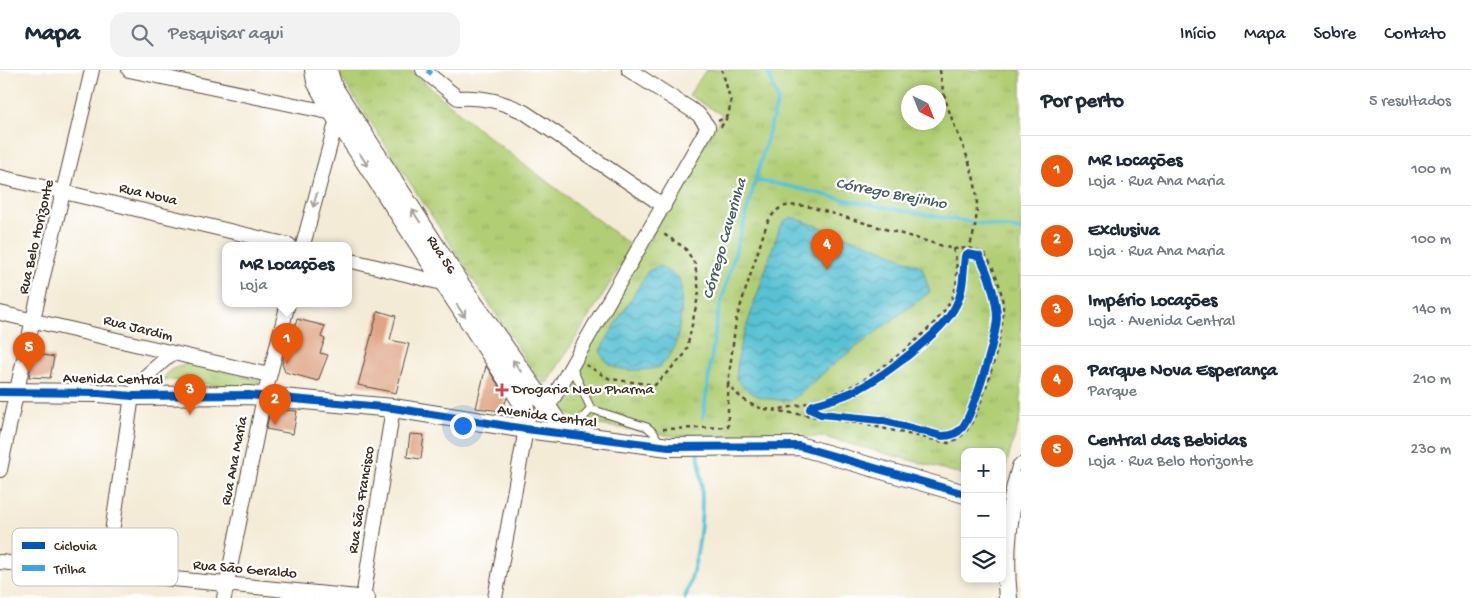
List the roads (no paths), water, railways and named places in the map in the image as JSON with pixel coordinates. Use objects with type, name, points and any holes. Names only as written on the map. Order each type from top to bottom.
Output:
[{"type":"street","name":"Rua Belo Horizonte","points":[[0,470],[8,393],[34,320],[92,70]]},
{"type":"street","points":[[129,70],[335,116],[304,242]]},
{"type":"street","name":"Rua 56","points":[[314,70],[316,82],[335,116],[442,283],[525,407],[526,429]]},
{"type":"street","name":"Rua 56","points":[[328,70],[333,86],[444,259],[547,409],[571,434]]},
{"type":"street","points":[[423,70],[458,98],[479,97],[501,101],[524,112],[664,206]]},
{"type":"street","points":[[547,409],[708,126],[698,114],[629,70]]},
{"type":"street","name":"Rua Nova","points":[[0,177],[276,242]]},
{"type":"street","points":[[352,261],[442,283]]},
{"type":"street","name":"Rua Ana Maria","points":[[225,592],[264,397],[287,307]]},
{"type":"street","name":"Rua Jardim","points":[[0,313],[171,354],[269,375]]},
{"type":"street","name":"Avenida Central","points":[[132,396],[145,377],[171,354]]},
{"type":"street","name":"Avenida Central","points":[[8,393],[264,397],[393,408],[526,429],[665,447],[799,446],[962,493]]},
{"type":"street","points":[[113,528],[132,396]]},
{"type":"street","name":"Rua São Francisco","points":[[362,598],[393,408]]},
{"type":"street","points":[[495,598],[526,429]]},
{"type":"street","points":[[1006,506],[1018,486],[1021,467]]},
{"type":"street","points":[[1005,538],[1005,565],[1008,598]]},
{"type":"street","name":"Rua São Geraldo","points":[[178,584],[225,592],[368,598]]},
{"type":"lane","points":[[574,363],[591,410]]},
{"type":"lane","points":[[571,434],[578,422],[591,410]]},
{"type":"lane","points":[[591,410],[647,427],[665,447]]},
{"type":"water","points":[[792,217],[879,248],[922,267],[930,292],[835,363],[791,401],[774,400],[754,395],[736,379],[739,349],[779,229],[784,221]]},
{"type":"water","points":[[660,266],[679,278],[681,285],[681,315],[678,336],[672,352],[659,368],[624,370],[609,364],[600,350],[648,271]]},
{"type":"waterway","name":"Córrego Caverinha","points":[[703,418],[717,317],[778,100],[767,70]]},
{"type":"waterway","name":"Córrego Brejinho","points":[[757,181],[780,184],[836,198],[1021,230]]},
{"type":"waterway","name":"Córrego Caverinha","points":[[685,598],[691,580],[701,526],[702,489],[698,452]]},
{"type":"place","name":"Parque Nova Esperança","points":[[827,270]]},
{"type":"place","name":"MR Locações","points":[[287,364]]},
{"type":"place","name":"Central das Bebidas","points":[[29,373]]},
{"type":"place","name":"Drogaria New Pharma","points":[[502,390]]},
{"type":"place","name":"Império Locações","points":[[190,415]]},
{"type":"place","name":"Exclusiva","points":[[275,425]]}]
